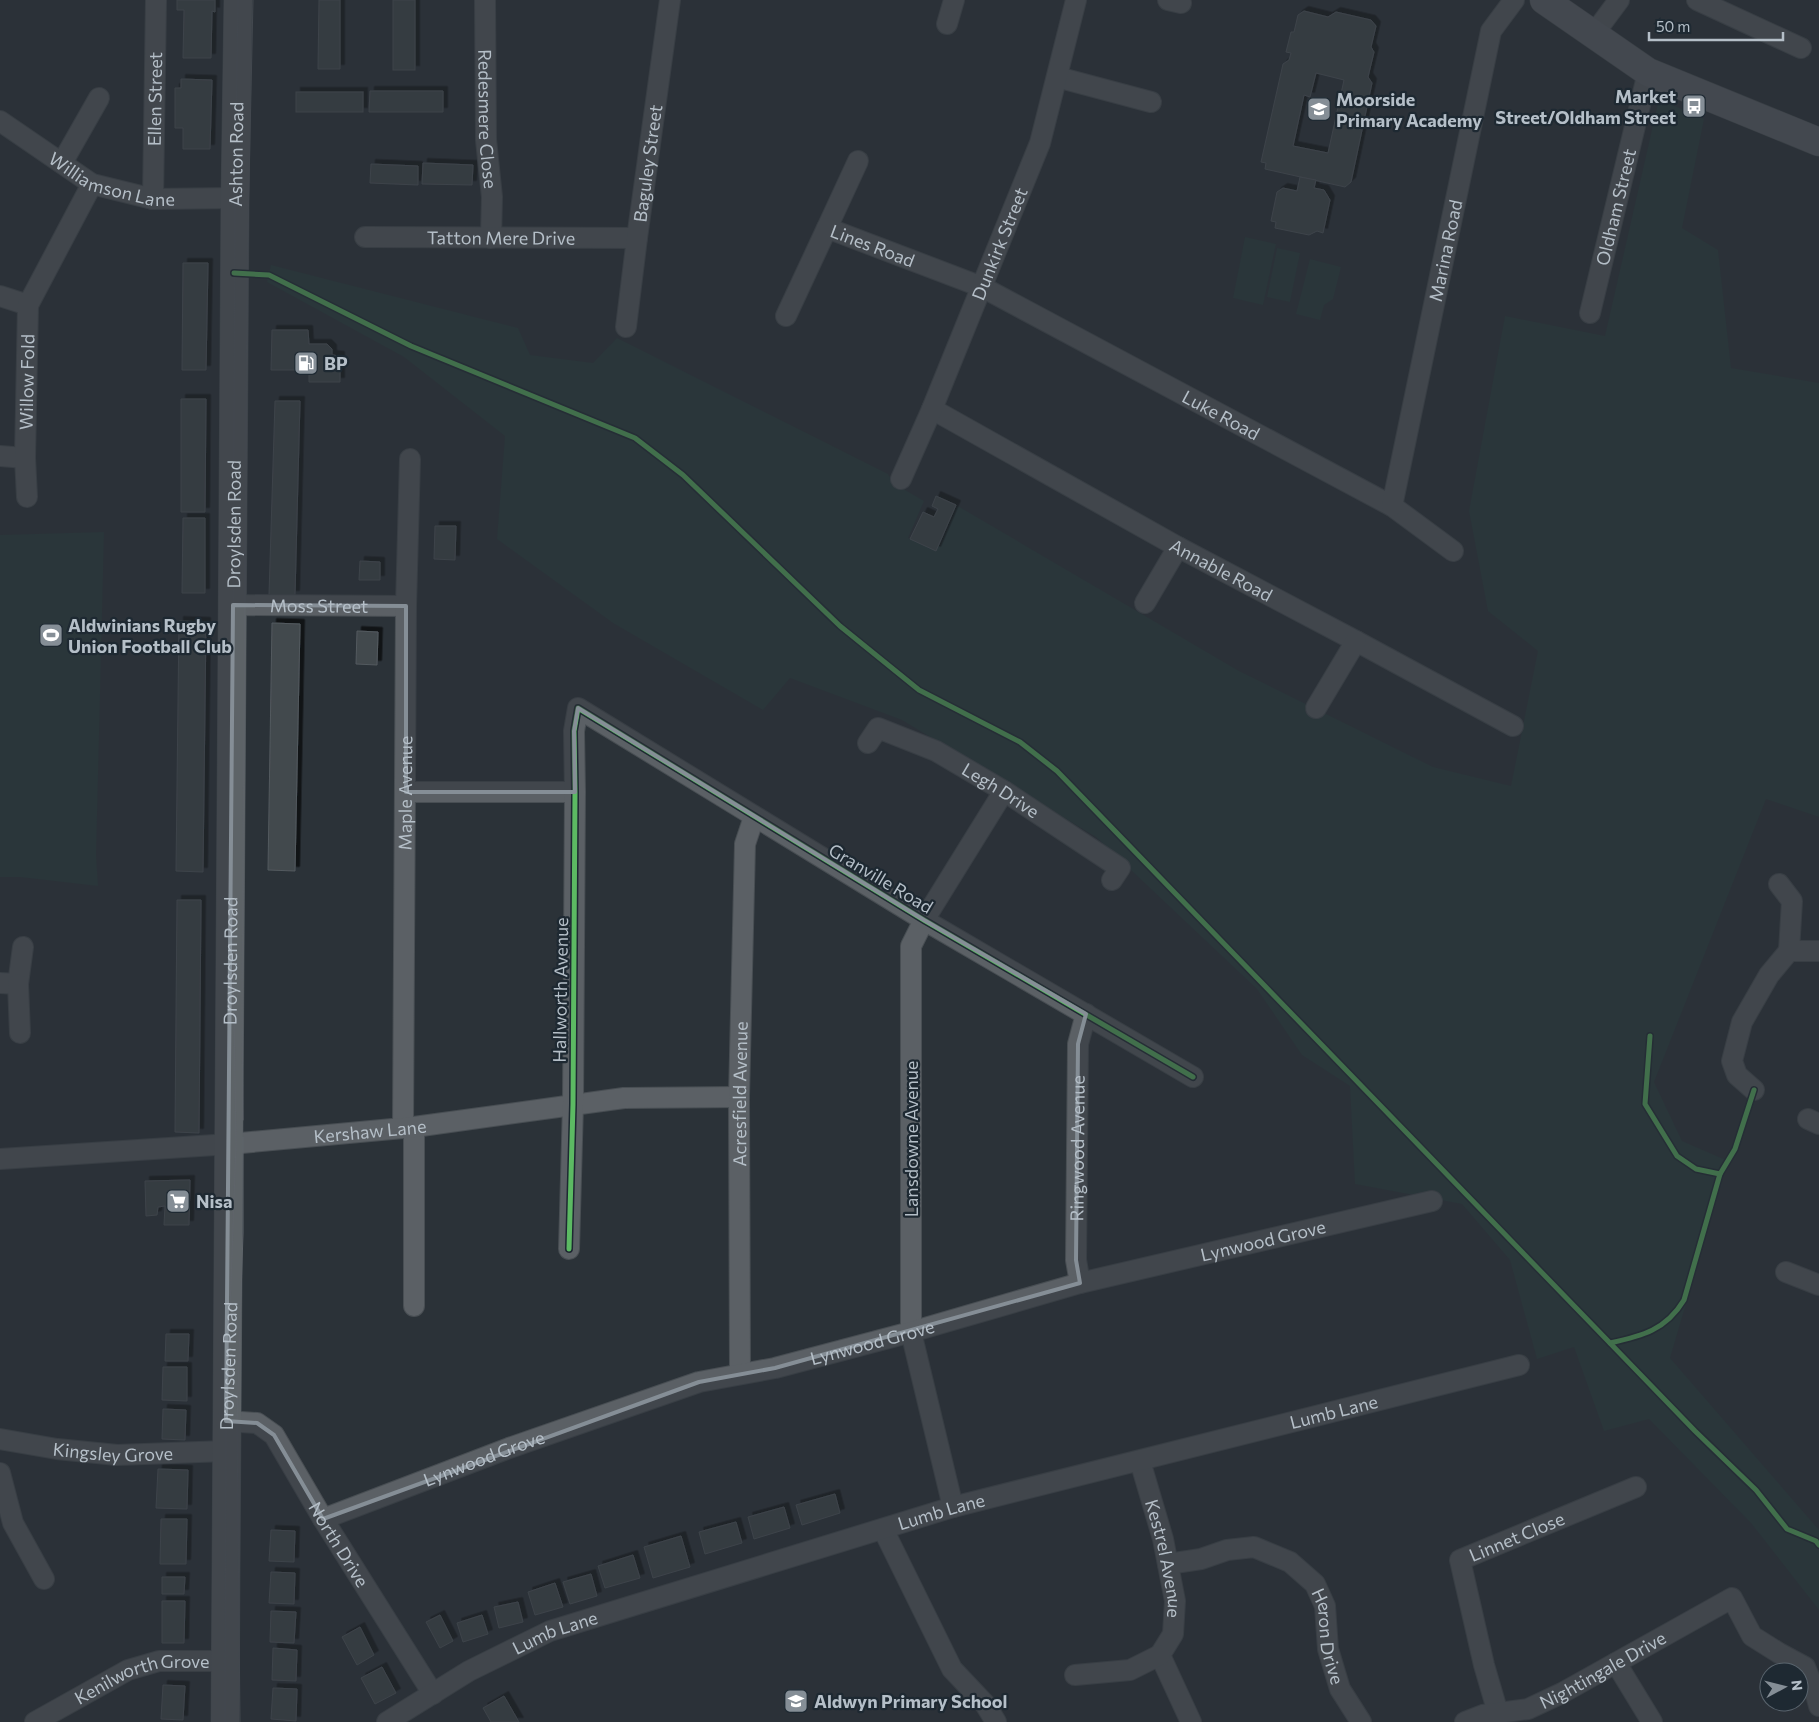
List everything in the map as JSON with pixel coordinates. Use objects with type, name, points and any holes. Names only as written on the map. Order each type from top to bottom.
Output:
[{"type":"main road","name":"Ashton Road","points":[[235,198],[238,0]]},
{"type":"main road","name":"Ashton Road","points":[[235,198],[252,114],[253,0]]},
{"type":"main road","name":"Droylsden Road","points":[[226,1722],[226,1421],[230,1144],[235,198]]},
{"type":"street","name":"Ellen Street","points":[[153,199],[156,0]]},
{"type":"street","name":"Redesmere Close","points":[[485,0],[486,140],[492,197],[491,238]]},
{"type":"street","name":"Baguley Street","points":[[626,327],[670,0]]},
{"type":"street","points":[[948,24],[954,0]]},
{"type":"street","name":"Dunkirk Street","points":[[901,479],[932,409],[1040,142],[1076,0]]},
{"type":"street","name":"Marina Road","points":[[1392,506],[1491,31],[1514,0]]},
{"type":"street","points":[[1544,0],[1648,72],[1819,142]]},
{"type":"street","points":[[1593,35],[1619,0]]},
{"type":"street","points":[[1697,0],[1801,48]]},
{"type":"street","name":"Oldham Street","points":[[1590,313],[1648,72]]},
{"type":"street","points":[[1057,77],[1151,102]]},
{"type":"street","points":[[62,164],[99,98]]},
{"type":"street","name":"Williamson Lane","points":[[0,121],[92,184],[153,199],[235,198]]},
{"type":"street","points":[[827,228],[858,160]]},
{"type":"street","name":"Willow Fold","points":[[27,497],[25,458],[28,305],[92,184]]},
{"type":"street","name":"Lines Road","points":[[786,316],[827,228],[982,287]]},
{"type":"street","name":"Tatton Mere Drive","points":[[365,237],[637,238]]},
{"type":"street","name":"Luke Road","points":[[982,287],[1392,506],[1453,551]]},
{"type":"street","points":[[0,296],[28,305]]},
{"type":"street","name":"Annable Road","points":[[932,409],[1178,547],[1356,640],[1513,726]]},
{"type":"street","points":[[0,456],[25,458]]},
{"type":"street","name":"Maple Avenue","points":[[410,459],[406,606],[406,792],[408,1128],[414,1306]]},
{"type":"street","points":[[1145,603],[1178,547]]},
{"type":"street","name":"Moss Street","points":[[233,605],[406,606]]},
{"type":"street","points":[[1316,708],[1356,640]]},
{"type":"street","name":"Granville Road","points":[[574,731],[578,708],[924,920],[1193,1077]]},
{"type":"street","name":"Legh Drive","points":[[868,743],[878,728],[936,751],[1004,791],[1120,868],[1112,880]]},
{"type":"street","name":"Hallworth Avenue","points":[[569,1249],[572,1104],[574,731]]},
{"type":"street","name":"Lansdowne Avenue","points":[[953,1508],[911,1332],[911,946],[924,920],[1004,791]]},
{"type":"street","points":[[406,792],[575,792]]},
{"type":"street","name":"Acresfield Avenue","points":[[740,1374],[739,1097],[745,844],[754,817]]},
{"type":"street","points":[[1754,1090],[1737,1075],[1732,1061],[1742,1022],[1769,975],[1789,951],[1792,901],[1779,884]]},
{"type":"street","points":[[20,1033],[9,984],[23,947]]},
{"type":"street","points":[[1789,951],[1819,951]]},
{"type":"street","name":"Ringwood Avenue","points":[[1080,1283],[1076,1260],[1078,1044],[1086,1014]]},
{"type":"street","name":"Kershaw Lane","points":[[0,1159],[230,1144],[408,1128],[624,1098],[739,1097]]},
{"type":"street","name":"Lynwood Grove","points":[[322,1519],[509,1448],[699,1382],[775,1368],[911,1332],[1080,1283],[1432,1201]]},
{"type":"street","points":[[1786,1272],[1819,1285]]},
{"type":"street","name":"Lumb Lane","points":[[387,1722],[469,1671],[550,1631],[953,1508],[1519,1364]]},
{"type":"street","name":"North Drive","points":[[226,1421],[257,1423],[274,1435],[322,1519],[433,1694]]},
{"type":"street","name":"Kingsley Grove","points":[[0,1439],[57,1449],[117,1455],[226,1452]]},
{"type":"street","name":"Kestrel Avenue","points":[[1140,1461],[1164,1540],[1175,1601],[1173,1634],[1160,1655]]},
{"type":"street","points":[[0,1473],[13,1523],[44,1579]]},
{"type":"street","name":"Linnet Close","points":[[1498,1713],[1484,1665],[1460,1560],[1636,1487]]},
{"type":"street","points":[[883,1529],[952,1668],[985,1704],[996,1722]]},
{"type":"street","name":"Heron Drive","points":[[1168,1564],[1201,1559],[1227,1550],[1254,1547],[1290,1562],[1316,1584],[1325,1606],[1328,1649],[1340,1688],[1362,1722]]},
{"type":"street","name":"Nightingale Drive","points":[[1465,1722],[1483,1715],[1528,1709],[1562,1693],[1732,1598],[1752,1636],[1805,1667],[1816,1691],[1819,1706]]},
{"type":"street","points":[[1075,1675],[1130,1670],[1160,1655],[1191,1722]]},
{"type":"street","name":"Kenilworth Grove","points":[[35,1722],[128,1670],[159,1661],[225,1661]]},
{"type":"street","points":[[1616,1663],[1652,1722]]},
{"type":"highlighted area","points":[[233,605],[406,606],[406,792],[575,792],[574,731],[578,708],[924,920],[1086,1014],[1078,1044],[1076,1260],[1080,1283],[775,1368],[699,1382],[323,1519],[274,1435],[257,1423],[226,1421]]},
{"type":"green space","points":[[1659,99],[1704,119],[1682,228],[1718,250],[1731,368],[1819,383],[1819,817],[1766,799],[1654,1082],[1682,1141],[1728,1161],[1670,1358],[1819,1530],[1819,1610],[1751,1523],[1649,1419],[1604,1431],[1574,1347],[1537,1359],[1510,1260],[1462,1204],[1355,1184],[1350,1086],[1302,1055],[1257,989],[1096,837],[902,720],[790,678],[763,710],[613,623],[497,539],[505,436],[404,357],[267,282],[271,265],[518,328],[530,355],[593,363],[617,338],[888,474],[893,483],[924,501],[908,538],[936,550],[956,505],[1239,671],[1433,767],[1511,786],[1538,651],[1488,611],[1469,511],[1505,316],[1605,336]]},
{"type":"green space","points":[[1245,237],[1276,244],[1263,305],[1233,298]]},
{"type":"green space","points":[[1277,248],[1300,253],[1290,302],[1267,297]]},
{"type":"green space","points":[[1310,259],[1341,267],[1333,299],[1324,305],[1320,320],[1296,314]]},
{"type":"green space","name":"Aldwinians Rugby Union Football Club","points":[[104,532],[96,856],[98,886],[20,877],[0,877],[0,535]]},
{"type":"building","points":[[177,0],[215,0],[215,12],[212,11],[211,58],[183,58],[184,10],[177,10]]},
{"type":"building","points":[[319,0],[340,0],[340,69],[318,69]]},
{"type":"building","points":[[393,0],[415,0],[415,70],[393,70]]},
{"type":"building","points":[[1304,11],[1328,17],[1336,12],[1371,20],[1376,26],[1371,47],[1374,52],[1368,77],[1372,83],[1351,182],[1345,187],[1265,169],[1266,163],[1261,162],[1283,64],[1289,60],[1291,53],[1286,52],[1291,32],[1294,32],[1298,15]],"holes":[[[1316,73],[1344,80],[1328,153],[1293,146],[1304,95],[1310,97]]]},
{"type":"building","points":[[181,79],[212,80],[210,149],[183,149],[183,128],[175,128],[175,88],[181,88]]},
{"type":"building","points":[[370,91],[443,91],[443,112],[369,112]]},
{"type":"building","points":[[296,92],[363,92],[363,112],[296,112]]},
{"type":"building","points":[[423,163],[473,165],[472,185],[422,184]]},
{"type":"building","points":[[371,164],[418,166],[418,185],[370,183]]},
{"type":"building","points":[[1300,177],[1316,180],[1314,188],[1324,190],[1330,200],[1323,233],[1317,231],[1309,235],[1275,228],[1276,222],[1271,221],[1277,192],[1283,188],[1297,191]]},
{"type":"building","points":[[183,263],[208,263],[206,370],[182,370]]},
{"type":"building","name":"BP","points":[[272,330],[308,330],[309,344],[327,344],[332,349],[332,355],[340,356],[340,382],[309,382],[309,370],[271,370]]},
{"type":"building","points":[[181,399],[206,399],[205,512],[181,512]]},
{"type":"building","points":[[275,401],[300,401],[295,595],[269,595]]},
{"type":"building","points":[[936,496],[956,505],[936,551],[910,539],[923,512],[934,517],[938,509],[932,506]]},
{"type":"building","points":[[183,518],[205,518],[205,593],[182,593]]},
{"type":"building","points":[[435,526],[456,526],[455,560],[434,559]]},
{"type":"building","points":[[360,561],[380,562],[380,580],[359,580]]},
{"type":"building","points":[[179,621],[206,622],[203,872],[176,871]]},
{"type":"building","points":[[272,623],[300,624],[295,871],[268,870]]},
{"type":"building","points":[[357,631],[378,632],[377,665],[356,664]]},
{"type":"building","points":[[177,900],[201,900],[199,1133],[175,1132]]},
{"type":"building","points":[[190,1180],[189,1225],[164,1225],[165,1206],[158,1207],[157,1215],[146,1216],[145,1181]]},
{"type":"building","points":[[166,1334],[189,1334],[188,1361],[165,1361]]},
{"type":"building","points":[[163,1367],[187,1367],[187,1401],[162,1400]]},
{"type":"building","points":[[163,1409],[186,1410],[185,1440],[162,1439]]},
{"type":"building","points":[[158,1469],[188,1470],[187,1509],[156,1508]]},
{"type":"building","points":[[835,1494],[840,1513],[802,1525],[796,1505]]},
{"type":"building","points":[[784,1507],[790,1528],[754,1539],[748,1517]]},
{"type":"building","points":[[161,1519],[187,1519],[186,1564],[160,1564]]},
{"type":"building","points":[[736,1522],[742,1543],[705,1554],[699,1532]]},
{"type":"building","points":[[271,1530],[295,1531],[294,1562],[269,1561]]},
{"type":"building","points":[[681,1536],[690,1567],[653,1578],[644,1547]]},
{"type":"building","points":[[633,1555],[640,1578],[605,1588],[598,1566]]},
{"type":"building","points":[[271,1572],[295,1573],[294,1604],[269,1603]]},
{"type":"building","points":[[591,1574],[597,1596],[570,1604],[563,1582]]},
{"type":"building","points":[[162,1577],[185,1577],[184,1594],[162,1594]]},
{"type":"building","points":[[555,1583],[563,1607],[535,1615],[528,1592]]},
{"type":"building","points":[[162,1601],[185,1601],[184,1643],[162,1643]]},
{"type":"building","points":[[518,1602],[523,1622],[499,1628],[494,1607]]},
{"type":"building","points":[[271,1611],[296,1612],[294,1643],[270,1642]]},
{"type":"building","points":[[440,1615],[453,1641],[440,1648],[426,1622]]},
{"type":"building","points":[[482,1615],[488,1634],[463,1642],[457,1623]]},
{"type":"building","points":[[360,1627],[374,1655],[357,1665],[342,1637]]},
{"type":"building","points":[[273,1648],[297,1650],[296,1681],[272,1680]]},
{"type":"building","points":[[382,1667],[396,1693],[375,1704],[361,1678]]},
{"type":"building","points":[[163,1685],[185,1686],[183,1720],[161,1719]]},
{"type":"building","points":[[273,1688],[297,1689],[296,1721],[271,1719]]},
{"type":"building","points":[[504,1696],[519,1722],[491,1722],[483,1708]]},
{"type":"tram line","points":[[225,1722],[226,1421],[236,1144],[232,883],[235,198],[238,0]]},
{"type":"tram line","points":[[243,1120],[242,1008],[247,274],[253,0]]},
{"type":"tram line","points":[[240,1722],[237,1421],[243,1233],[243,1137]]},
{"type":"cycle path","points":[[234,273],[269,275],[411,346],[635,438],[683,475],[840,626],[919,690],[1020,742],[1057,771],[1695,1431],[1756,1490],[1787,1529],[1816,1541],[1819,1545]]},
{"type":"cycle path","points":[[569,1249],[573,1104],[574,731],[578,708],[924,920],[1193,1077]]},
{"type":"cycle path","points":[[1650,1036],[1645,1104],[1677,1156],[1696,1169],[1720,1174],[1735,1149],[1754,1090]]},
{"type":"cycle path","points":[[1610,1343],[1633,1338],[1661,1325],[1677,1310],[1684,1300],[1720,1174]]},
{"type":"place","name":"Market Street/Oldham Street","points":[[1694,106]]},
{"type":"place","name":"Moorside Primary Academy","points":[[1319,109]]},
{"type":"place","name":"BP","points":[[306,363]]},
{"type":"place","name":"Aldwinians Rugby Union Football Club","points":[[51,635]]},
{"type":"place","name":"Nisa","points":[[178,1201]]},
{"type":"place","name":"Aldwyn Primary School","points":[[796,1701]]}]
